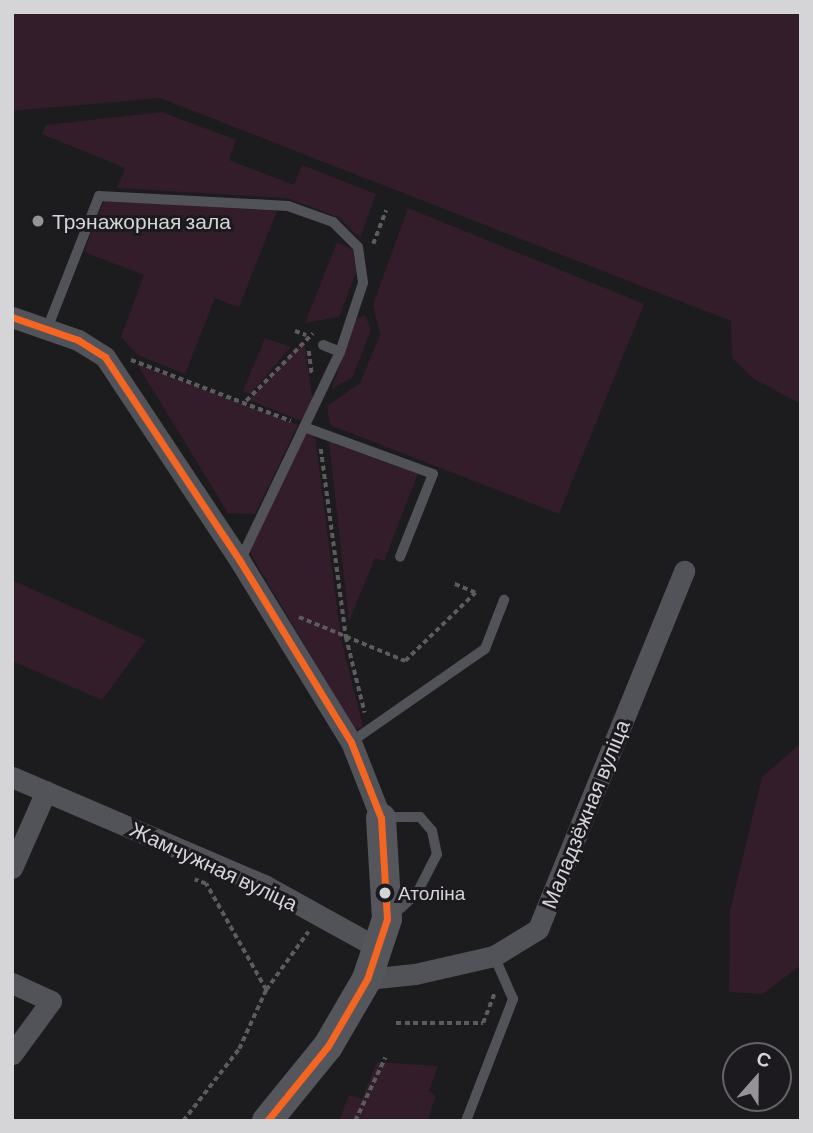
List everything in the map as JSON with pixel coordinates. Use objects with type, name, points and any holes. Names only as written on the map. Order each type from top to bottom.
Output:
[{"type":"street","points":[[12,317],[78,340],[105,357],[269,607],[360,736],[380,818],[387,919],[367,979],[341,1028],[267,1121]]},
{"type":"street","name":"Маладзёжная вуліца","points":[[367,979],[415,974],[494,956],[538,929],[684,571]]},
{"type":"street","name":"Жамчужная вуліца","points":[[12,777],[264,885],[378,948]]},
{"type":"street","points":[[12,868],[46,792]]},
{"type":"street","points":[[12,984],[51,1001],[12,1054]]},
{"type":"lane","points":[[47,329],[99,196],[288,206],[333,222],[358,247],[363,283],[340,352],[240,561]]},
{"type":"lane","points":[[323,345],[340,352]]},
{"type":"lane","points":[[304,427],[433,474],[400,557]]},
{"type":"lane","points":[[360,736],[485,649],[504,600]]},
{"type":"lane","points":[[380,818],[420,817],[432,831],[437,853],[417,893],[387,919]]},
{"type":"lane","points":[[466,1121],[513,999],[494,956]]},
{"type":"path","points":[[295,331],[306,335]]},
{"type":"path","points":[[246,401],[306,335],[319,331]]},
{"type":"path","points":[[306,335],[315,403]]},
{"type":"path","points":[[105,357],[136,361],[246,401],[304,427]]},
{"type":"path","points":[[319,432],[360,736]]},
{"type":"path","points":[[269,607],[405,662],[475,593],[452,583]]},
{"type":"path","points":[[194,879],[206,884],[266,989]]},
{"type":"path","points":[[183,1121],[239,1049],[266,989],[320,916]]},
{"type":"path","points":[[396,1023],[483,1023],[498,985]]},
{"type":"path","points":[[355,1121],[385,1058]]},
{"type":"shaded area","points":[[12,12],[801,12],[801,404],[754,379],[732,358],[731,321],[160,98],[12,111]]},
{"type":"shaded area","points":[[162,112],[236,140],[229,160],[294,185],[302,165],[376,194],[360,238],[338,217],[287,198],[117,188],[125,168],[42,134],[46,125]]},
{"type":"shaded area","points":[[104,200],[277,211],[239,307],[215,298],[185,374],[138,355],[121,337],[144,275],[84,252]]},
{"type":"shaded area","points":[[408,208],[644,304],[559,514],[330,425],[327,406],[360,383],[380,335],[373,305]]},
{"type":"shaded area","points":[[337,242],[353,250],[356,272],[339,317],[305,323]]},
{"type":"shaded area","points":[[365,315],[371,330],[352,378],[332,388],[356,319]]},
{"type":"shaded area","points":[[265,338],[291,347],[250,394],[243,391]]},
{"type":"shaded area","points":[[304,340],[313,403],[304,422],[249,400]]},
{"type":"shaded area","points":[[137,364],[298,425],[255,514],[228,513]]},
{"type":"shaded area","points":[[306,433],[315,436],[341,639],[363,727],[355,730],[249,551]]},
{"type":"shaded area","points":[[329,442],[418,474],[384,561],[375,558],[349,621]]},
{"type":"shaded area","points":[[12,580],[146,640],[102,700],[12,661]]},
{"type":"shaded area","points":[[801,743],[801,965],[763,994],[729,992],[730,911],[762,777]]},
{"type":"shaded area","points":[[377,1062],[438,1066],[429,1091],[436,1096],[427,1121],[339,1121],[349,1095],[362,1099]]},
{"type":"transit line","points":[[12,317],[78,340],[105,357],[240,561],[351,742],[381,818],[387,919],[367,979],[328,1046],[267,1121]]},
{"type":"place","name":"Трэнажорная зала","points":[[38,221]]},
{"type":"place","name":"Атоліна","points":[[385,893]]}]
